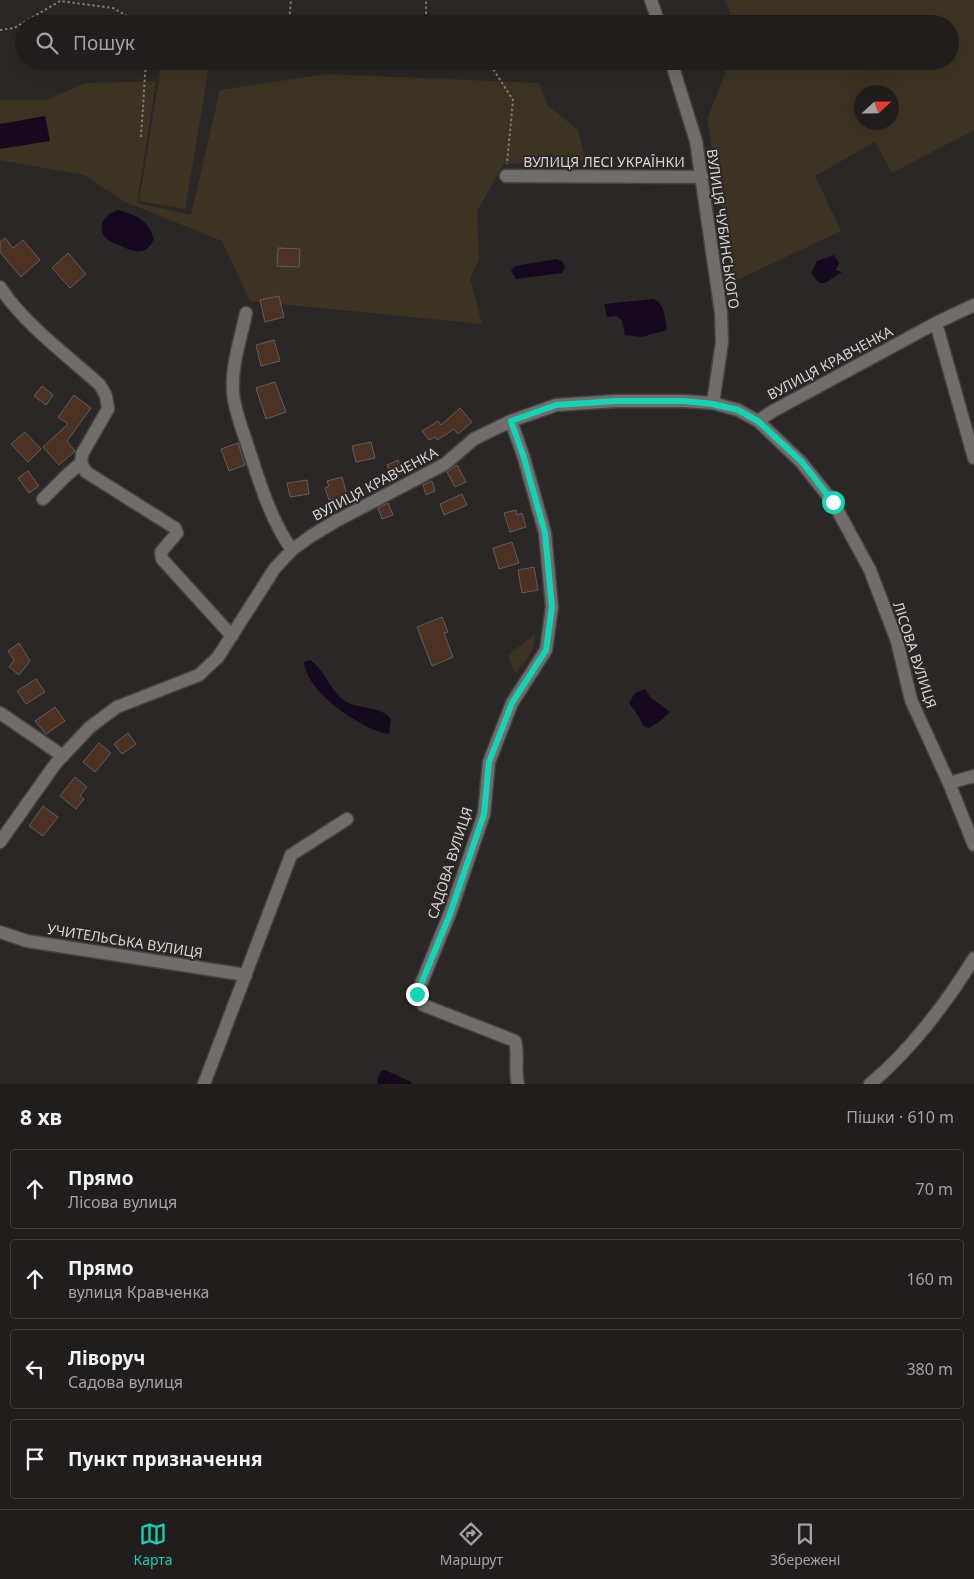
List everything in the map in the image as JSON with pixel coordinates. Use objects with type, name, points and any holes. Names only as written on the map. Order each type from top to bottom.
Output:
[{"type":"street","points":[[651,0],[656,15]]},
{"type":"street","name":"ВУЛИЦЯ ЧУБИНСЬКОГО","points":[[673,70],[696,141],[721,323],[722,342],[713,404]]},
{"type":"street","name":"ВУЛИЦЯ ЛЕСІ УКРАЇНКИ","points":[[506,176],[702,177]]},
{"type":"street","points":[[0,286],[7,298],[38,330],[100,385],[106,396],[108,409],[82,454],[81,463],[86,472],[175,528],[177,534],[161,552],[162,559],[232,636]]},
{"type":"street","name":"ВУЛИЦЯ КРАВЧЕНКА","points":[[0,842],[63,756],[90,727],[117,707],[199,675],[218,657],[275,568],[292,550],[336,521],[446,464],[474,439],[511,421],[556,405],[616,401],[684,401],[713,404],[738,410],[758,421],[773,411],[936,323],[974,305]]},
{"type":"street","points":[[246,313],[236,362],[233,391],[235,407],[263,492],[285,540],[292,550]]},
{"type":"street","points":[[936,323],[974,458]]},
{"type":"street","name":"САДОВА ВУЛИЦЯ","points":[[511,421],[524,458],[545,533],[552,607],[546,650],[512,703],[489,762],[484,814],[450,914],[417,994],[423,1005],[515,1041],[518,1050],[515,1075],[518,1084]]},
{"type":"street","name":"ЛІСОВА ВУЛИЦЯ","points":[[758,421],[802,462],[833,502],[870,570],[897,641],[911,700],[949,783],[974,846]]},
{"type":"street","points":[[43,499],[81,463]]},
{"type":"street","points":[[0,713],[63,756]]},
{"type":"street","points":[[949,783],[974,776]]},
{"type":"street","points":[[204,1084],[291,854],[347,819]]},
{"type":"street","name":"УЧИТЕЛЬСЬКА ВУЛИЦЯ","points":[[0,932],[27,941],[246,975]]},
{"type":"street","points":[[870,1084],[886,1071],[922,1031],[962,978],[974,958]]},
{"type":"path","points":[[290,15],[291,0]]},
{"type":"path","points":[[426,0],[426,15]]},
{"type":"path","points":[[36,15],[60,1],[113,8],[125,15]]},
{"type":"path","points":[[0,30],[15,27]]},
{"type":"path","points":[[141,137],[145,70]]},
{"type":"path","points":[[494,70],[513,100],[506,176]]},
{"type":"shaded area","points":[[725,0],[974,0],[974,130],[892,173],[875,142],[815,176],[841,231],[735,281],[707,120],[726,70],[959,70],[959,15],[731,15]]},
{"type":"shaded area","points":[[161,70],[208,70],[185,209],[139,201]]},
{"type":"shaded area","points":[[326,74],[539,83],[548,106],[578,130],[586,160],[504,164],[477,211],[479,259],[470,278],[482,324],[250,301],[222,241],[123,201],[84,175],[0,160],[0,100],[46,100],[86,83],[156,81],[137,203],[191,215],[220,90]]},
{"type":"shaded area","points":[[45,116],[50,141],[0,149],[0,124]]},
{"type":"shaded area","points":[[118,210],[136,216],[148,226],[154,239],[147,249],[143,251],[129,250],[106,238],[102,230],[102,222],[109,214]]},
{"type":"shaded area","points":[[834,255],[839,263],[836,270],[842,272],[825,283],[819,283],[811,273],[817,261]]},
{"type":"shaded area","points":[[556,259],[562,261],[565,267],[562,273],[516,279],[511,270],[515,266]]},
{"type":"shaded area","points":[[730,263],[733,280],[724,282],[721,264]]},
{"type":"shaded area","points":[[653,299],[662,307],[667,330],[642,337],[625,335],[622,321],[617,316],[607,317],[604,304]]},
{"type":"shaded area","points":[[535,634],[532,651],[515,673],[508,655]]},
{"type":"shaded area","points":[[310,660],[320,669],[335,692],[345,701],[381,712],[391,719],[389,734],[378,731],[351,717],[325,697],[307,674],[304,662]]},
{"type":"shaded area","points":[[645,689],[650,697],[670,712],[649,728],[643,726],[629,703],[635,693]]},
{"type":"shaded area","points":[[385,1070],[412,1084],[378,1084],[377,1081],[381,1071]]},
{"type":"building","points":[[5,238],[13,248],[23,240],[40,260],[21,277],[0,252],[0,242]]},
{"type":"building","points":[[278,248],[300,249],[299,267],[277,266]]},
{"type":"building","points":[[68,253],[86,274],[70,288],[52,268]]},
{"type":"building","points":[[279,296],[284,317],[265,322],[260,300]]},
{"type":"building","points":[[274,340],[280,361],[261,366],[256,345]]},
{"type":"building","points":[[275,382],[286,412],[266,419],[256,388]]},
{"type":"building","points":[[42,386],[53,395],[46,405],[34,396]]},
{"type":"building","points":[[74,395],[91,408],[67,441],[75,451],[59,465],[43,447],[68,424],[58,417]]},
{"type":"building","points":[[460,408],[472,422],[458,434],[454,429],[437,440],[435,437],[429,440],[422,431],[438,421],[441,425]]},
{"type":"building","points":[[25,432],[41,449],[28,462],[11,444]]},
{"type":"building","points":[[371,442],[375,458],[356,462],[352,446]]},
{"type":"building","points":[[238,443],[245,465],[229,471],[221,449]]},
{"type":"building","points":[[398,460],[403,473],[392,477],[387,465]]},
{"type":"building","points":[[457,465],[466,482],[455,487],[447,472]]},
{"type":"building","points":[[28,471],[39,486],[29,493],[18,478]]},
{"type":"building","points":[[342,477],[347,495],[329,500],[325,488],[329,486],[327,481]]},
{"type":"building","points":[[307,480],[309,494],[290,497],[287,483]]},
{"type":"building","points":[[432,481],[435,491],[426,495],[423,485]]},
{"type":"building","points":[[462,494],[467,505],[444,515],[440,504]]},
{"type":"building","points":[[388,503],[393,515],[382,519],[378,508]]},
{"type":"building","points":[[516,510],[517,515],[522,513],[526,527],[510,532],[504,513]]},
{"type":"building","points":[[512,542],[519,563],[499,569],[493,548]]},
{"type":"building","points":[[534,567],[538,590],[522,593],[518,570]]},
{"type":"building","points":[[442,617],[448,632],[444,633],[453,657],[432,666],[417,627]]},
{"type":"building","points":[[19,643],[30,661],[19,675],[9,667],[14,660],[8,651]]},
{"type":"building","points":[[36,679],[45,692],[26,704],[17,691]]},
{"type":"building","points":[[55,707],[65,721],[46,734],[35,721]]},
{"type":"building","points":[[128,733],[136,744],[122,754],[114,744]]},
{"type":"building","points":[[99,743],[111,753],[95,772],[83,762]]},
{"type":"building","points":[[75,777],[87,787],[80,796],[84,799],[76,809],[60,796]]},
{"type":"building","points":[[43,806],[58,817],[43,836],[29,826]]},
{"type":"route","points":[[417,994],[450,914],[484,814],[489,762],[512,703],[546,650],[552,607],[545,533],[524,458],[511,421],[556,405],[616,401],[684,401],[713,404],[738,410],[758,421],[802,462],[833,502]]}]
